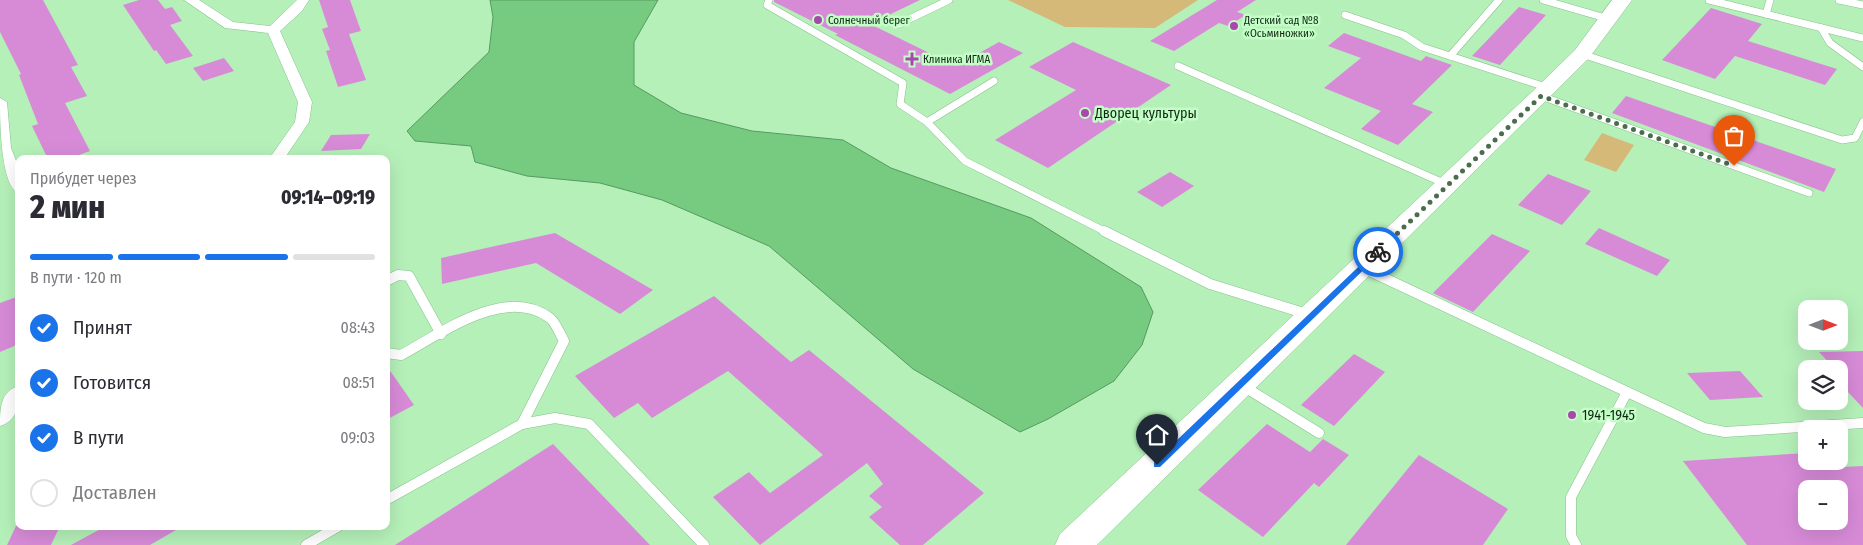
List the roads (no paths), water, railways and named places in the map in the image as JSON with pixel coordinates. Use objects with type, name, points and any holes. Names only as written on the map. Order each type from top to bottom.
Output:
[{"type":"main road","points":[[1073,545],[1545,92],[1582,54],[1616,9]]},
{"type":"street","points":[[190,0],[230,26],[273,30],[298,8],[302,0]]},
{"type":"street","points":[[273,30],[305,102],[302,122],[279,155]]},
{"type":"street","points":[[0,102],[3,148],[15,178]]},
{"type":"street","points":[[0,418],[15,398]]},
{"type":"lane","points":[[769,0],[767,5],[903,83],[900,104],[927,122],[965,161],[1210,284],[1312,316]]},
{"type":"lane","points":[[899,24],[949,0]]},
{"type":"lane","points":[[1450,56],[1500,0]]},
{"type":"lane","points":[[1543,0],[1616,9]]},
{"type":"lane","points":[[1709,0],[1863,38]]},
{"type":"lane","points":[[1766,14],[1770,0]]},
{"type":"lane","points":[[1839,0],[1863,6]]},
{"type":"lane","points":[[1345,15],[1404,35],[1422,47],[1809,193]]},
{"type":"lane","points":[[1821,28],[1830,43],[1863,68]]},
{"type":"lane","points":[[1582,54],[1842,140],[1854,138],[1863,122]]},
{"type":"lane","points":[[1178,66],[1448,185]]},
{"type":"lane","points":[[927,122],[994,81]]},
{"type":"lane","points":[[1362,268],[1704,428],[1725,432],[1863,423]]},
{"type":"lane","points":[[390,279],[398,275],[409,276],[441,334]]},
{"type":"lane","points":[[390,354],[401,355],[484,311],[514,305],[532,309],[551,319],[564,341],[522,424]]},
{"type":"lane","points":[[1241,384],[1319,434]]},
{"type":"lane","points":[[1576,545],[1571,536],[1571,497],[1627,392]]},
{"type":"lane","points":[[390,498],[522,424],[555,418],[588,424],[704,545]]},
{"type":"lane","points":[[306,545],[332,530]]},
{"type":"place","name":"Солнечный берег","points":[[818,20]]},
{"type":"place","name":"Детский сад №8 «Осьминожки»","points":[[1234,26]]},
{"type":"place","name":"Клиника ИГМА","points":[[912,59]]},
{"type":"place","name":"Дворец культуры","points":[[1085,113]]},
{"type":"place","name":"1941-1945","points":[[1572,415]]}]
